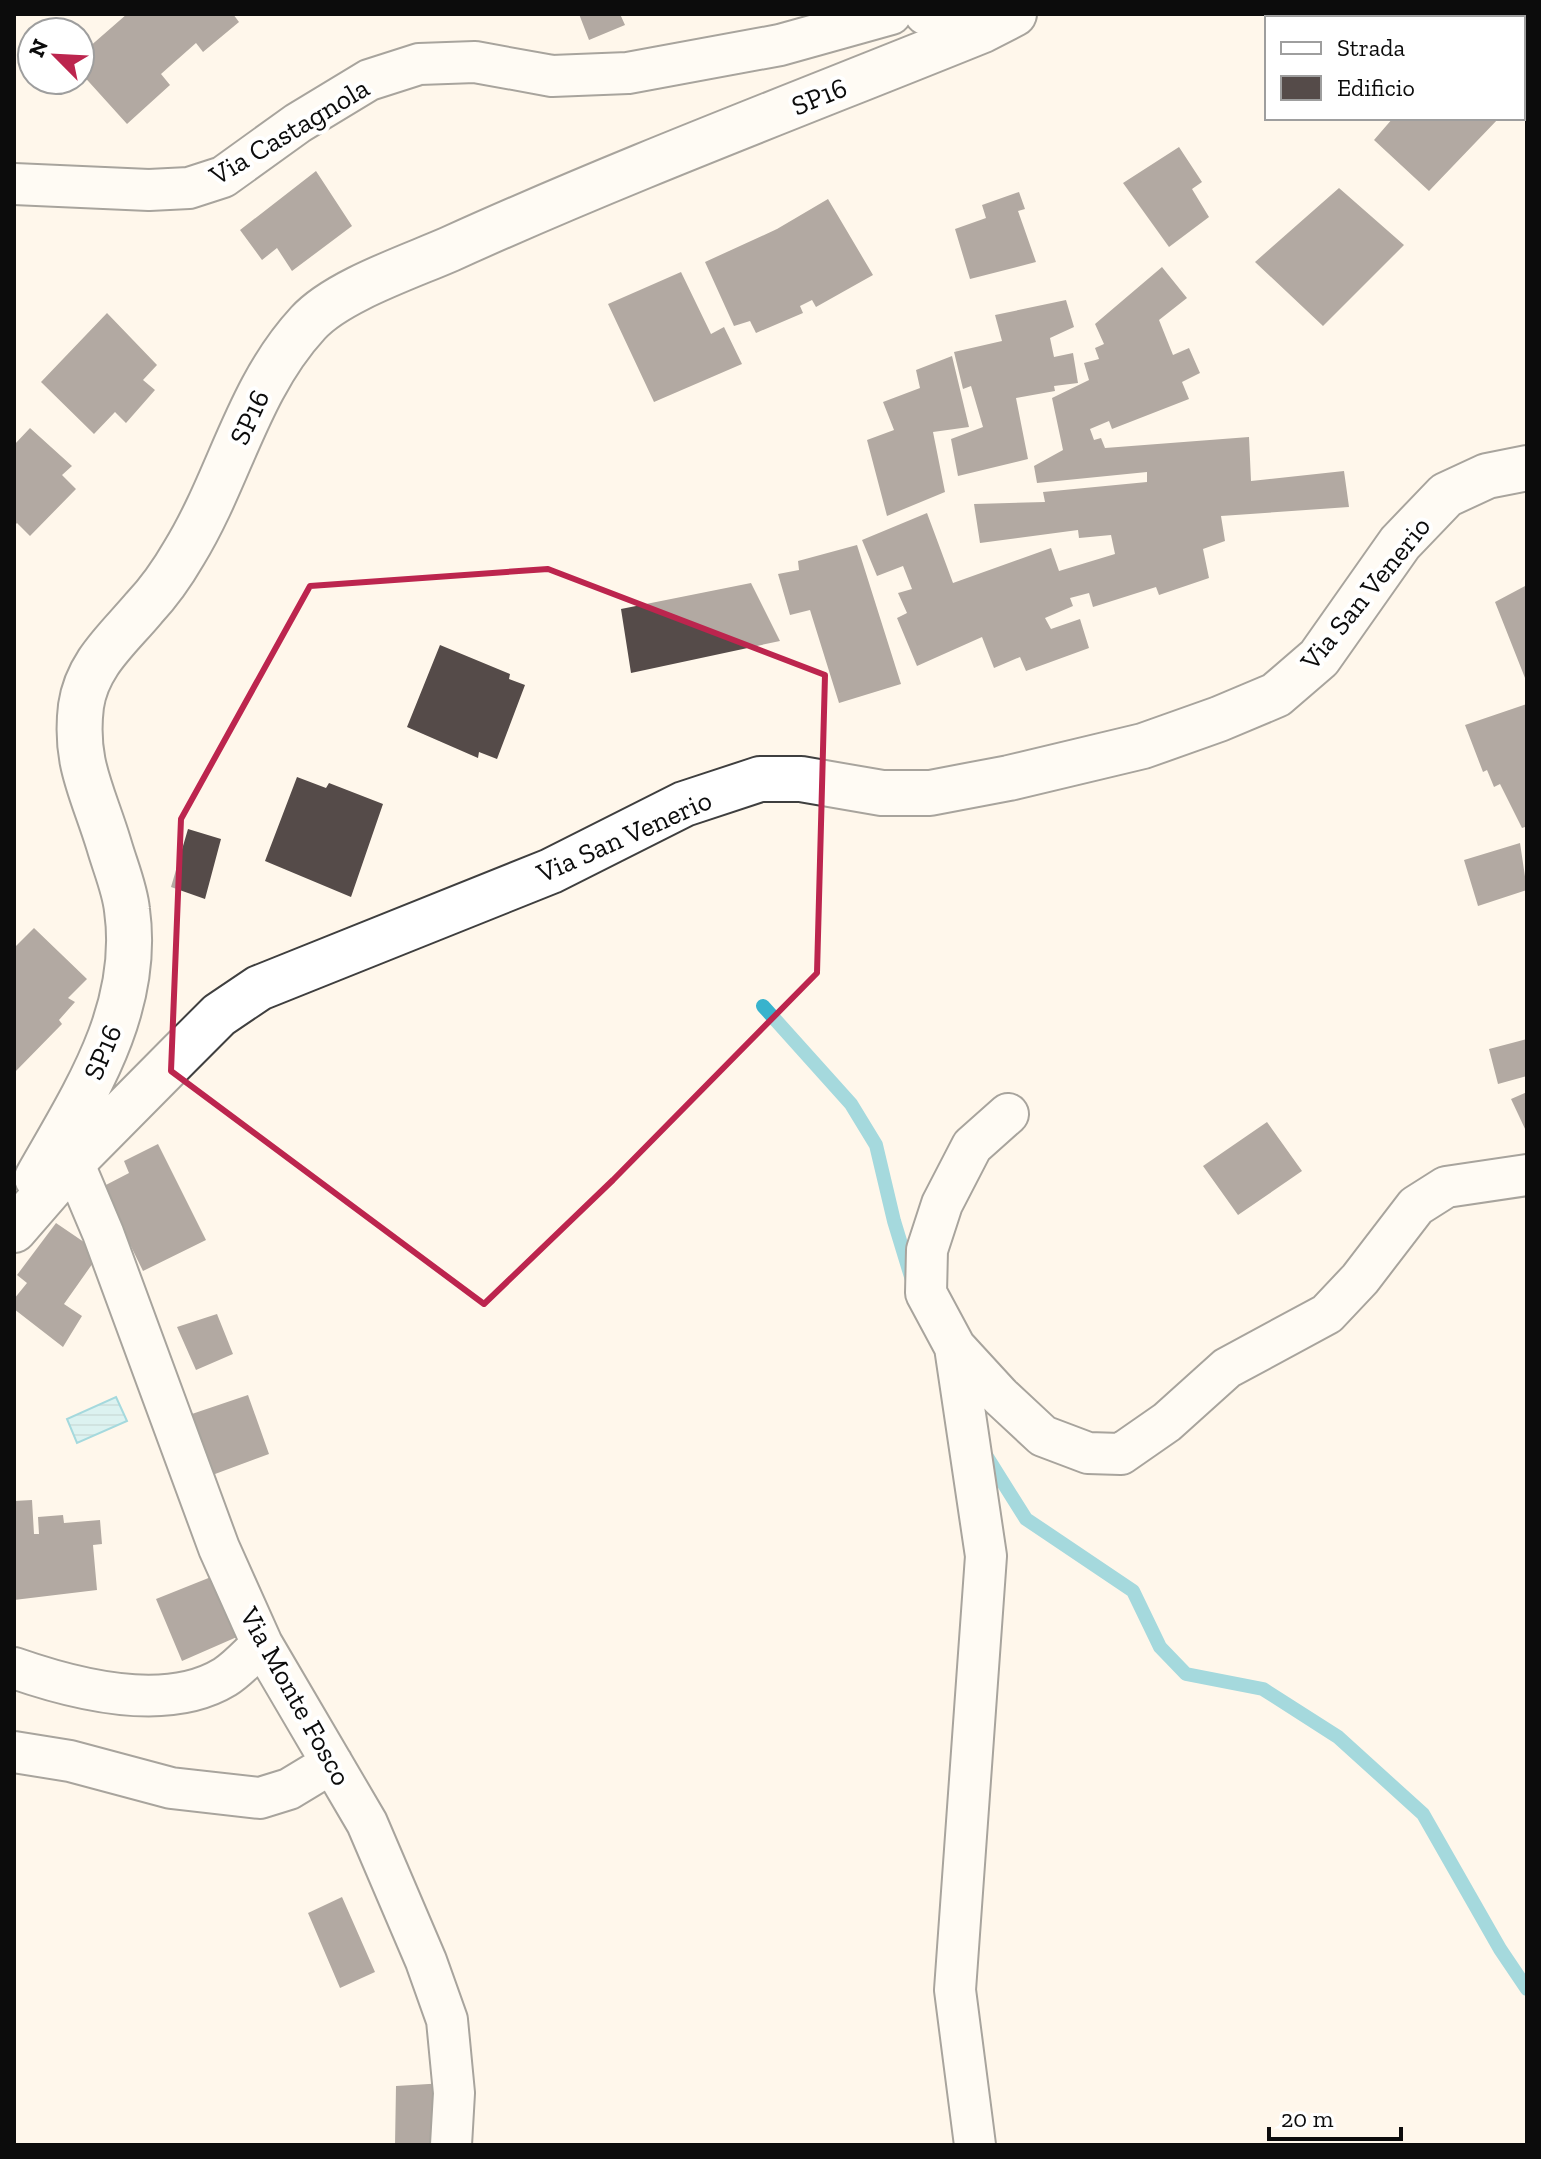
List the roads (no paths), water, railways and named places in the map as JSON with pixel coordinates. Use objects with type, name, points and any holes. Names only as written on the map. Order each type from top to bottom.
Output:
[{"type":"street","name":"Via Castagnola","points":[[14,184],[149,190],[189,188],[223,177],[298,123],[369,80],[419,64],[475,62],[552,76],[628,73],[780,45],[891,14]]},
{"type":"street","points":[[925,14],[998,22]]},
{"type":"street","name":"SP16","points":[[14,1218],[97,1072],[117,1021],[129,965],[127,909],[83,769],[78,736],[83,695],[95,665],[115,638],[145,608],[182,557],[211,507],[251,409],[277,360],[311,319],[347,295],[494,229],[998,22]]},
{"type":"street","name":"Via San Venerio","points":[[14,1230],[73,1162],[219,1015],[259,988],[551,871],[684,804],[760,779],[801,779],[882,793],[930,793],[1143,746],[1276,695],[1319,658],[1400,543],[1446,495],[1487,476],[1527,468]]},
{"type":"street","points":[[1008,1114],[972,1146],[942,1204],[927,1250],[926,1293],[955,1347],[1000,1396],[1043,1436],[1088,1453],[1121,1454],[1167,1422],[1227,1368],[1327,1314],[1360,1279],[1416,1206],[1446,1187],[1527,1175]]},
{"type":"street","name":"Via Monte Fosco","points":[[73,1162],[103,1233],[219,1548],[262,1644],[367,1823],[426,1961],[447,2020],[454,2093],[451,2145]]},
{"type":"street","points":[[955,1347],[986,1556],[955,1990],[975,2145]]},
{"type":"street","points":[[14,1668],[51,1681],[115,1695],[179,1694],[225,1678],[262,1644]]},
{"type":"street","points":[[14,1752],[70,1761],[171,1788],[260,1798],[289,1789],[332,1763]]},
{"type":"water","points":[[116,1397],[127,1421],[77,1443],[67,1419]]},
{"type":"waterway","points":[[763,1006],[851,1104],[876,1145],[912,1280]]},
{"type":"waterway","points":[[987,1457],[1026,1519],[1133,1591],[1160,1647],[1186,1674],[1263,1689],[1338,1737],[1423,1814],[1500,1949],[1527,1989]]}]
